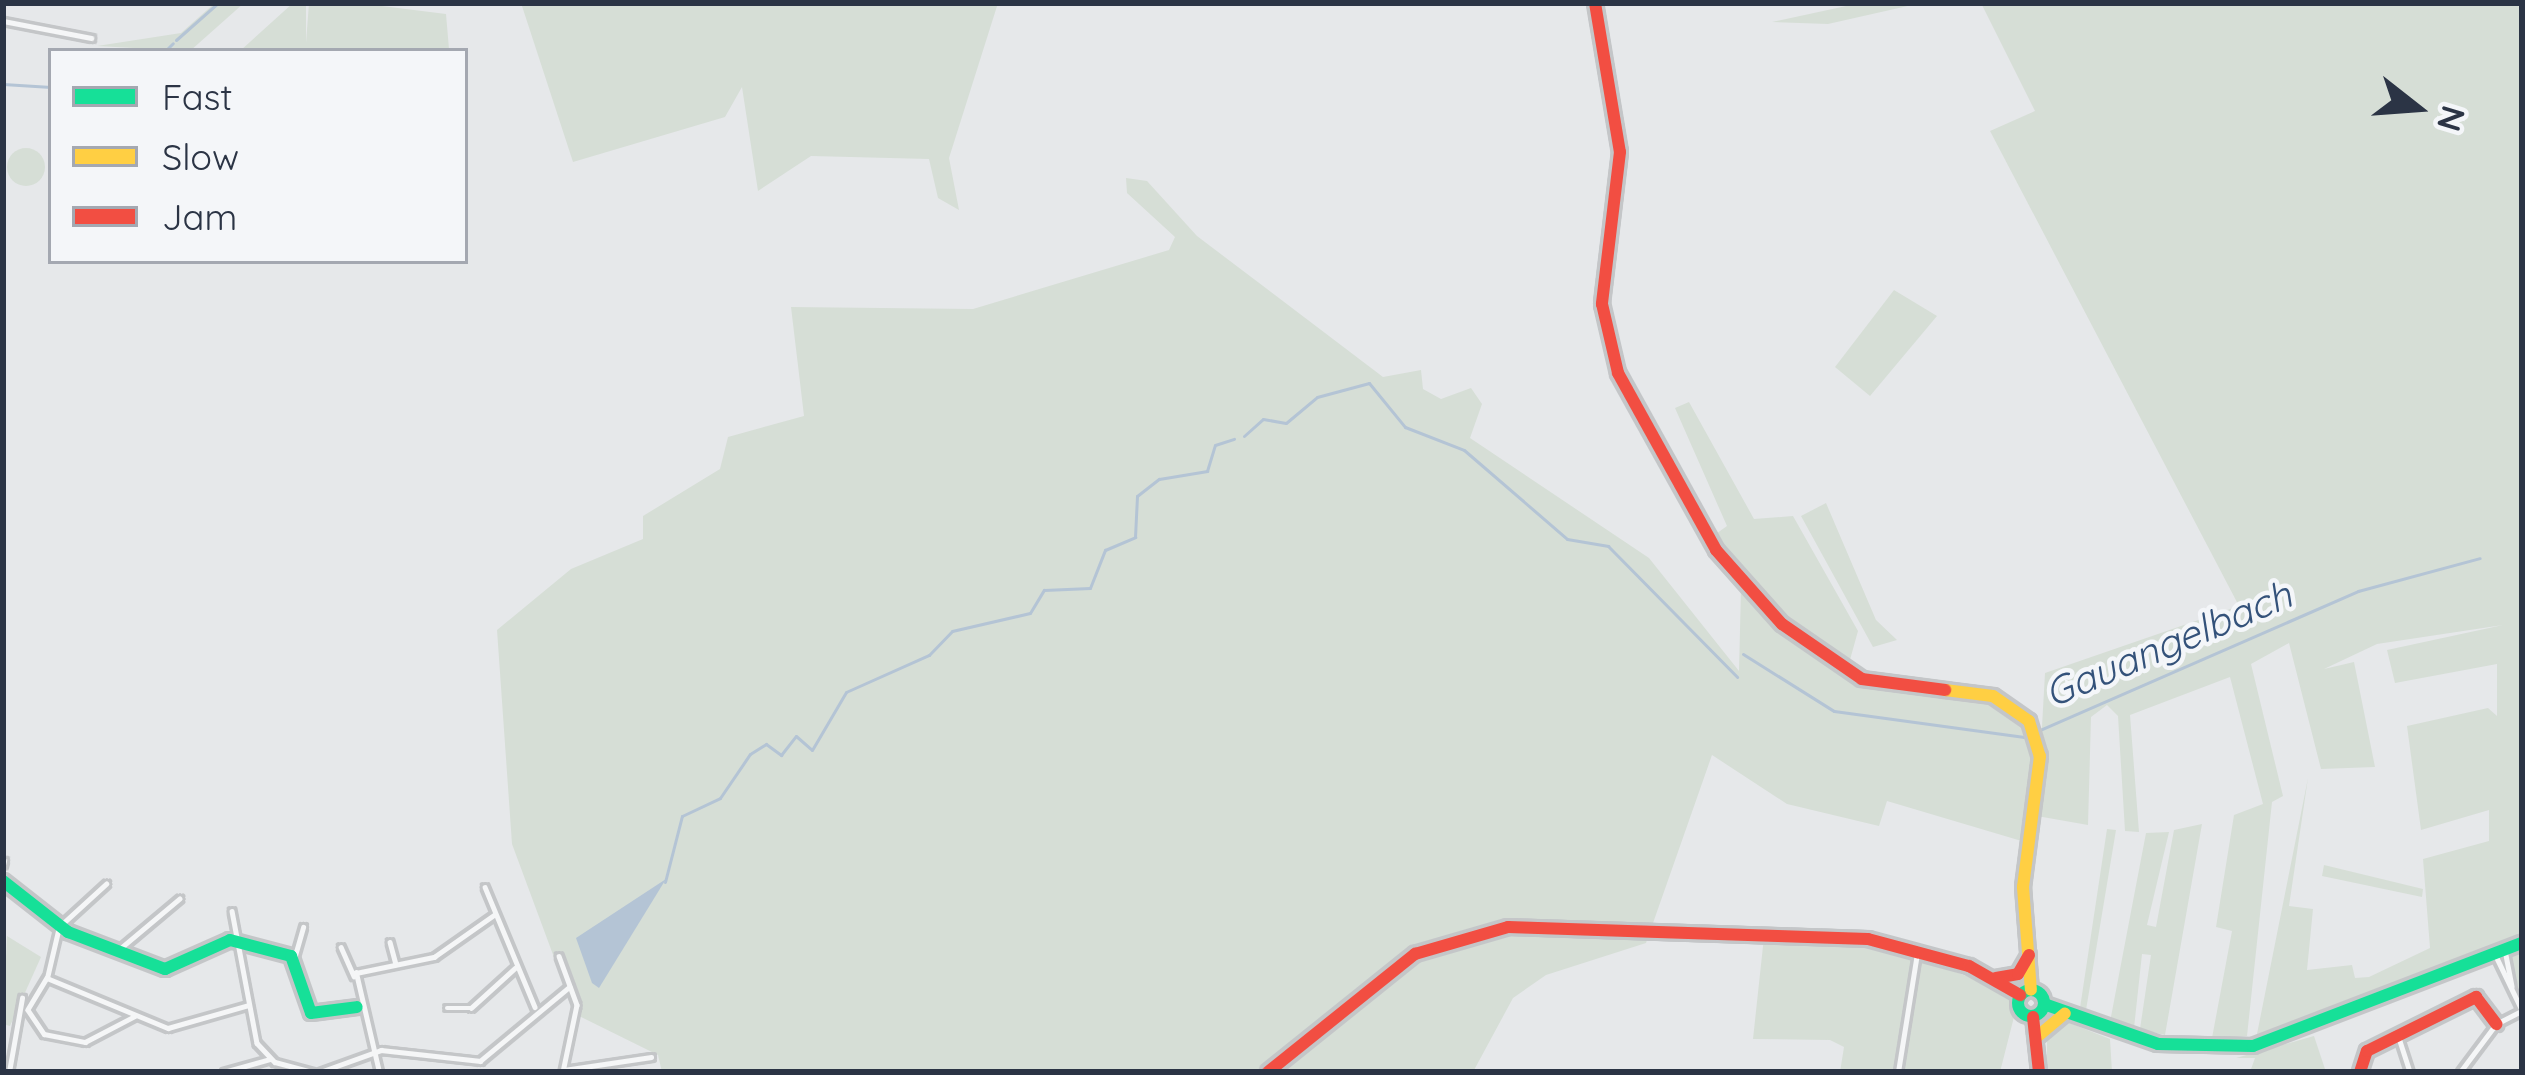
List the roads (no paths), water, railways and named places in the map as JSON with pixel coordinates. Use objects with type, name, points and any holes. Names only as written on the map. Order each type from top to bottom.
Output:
[{"type":"main road","points":[[1594,3],[1619,136],[1602,304],[1618,373],[1716,550],[1782,624],[1862,679],[1994,696],[2029,721],[2039,752],[2024,886],[2029,954],[2020,1011],[2033,1017]]},
{"type":"main road","points":[[3,881],[59,927],[122,947],[168,970],[237,942],[293,959],[307,1010],[357,1007]]},
{"type":"main road","points":[[1268,1072],[1399,964],[1468,933],[1803,933],[1918,951],[1994,977],[2068,1014],[2158,1044],[2253,1046],[2522,943]]},
{"type":"main road","points":[[1994,977],[2018,974],[2029,954]]},
{"type":"main road","points":[[2360,1072],[2362,1054],[2476,997],[2496,1024]]},
{"type":"main road","points":[[2039,1072],[2033,1017],[2044,1004]]},
{"type":"main road","points":[[2036,1042],[2068,1014]]},
{"type":"street","points":[[3,21],[92,38]]},
{"type":"street","points":[[106,884],[59,927],[47,978],[28,1010],[44,1034],[85,1042],[137,1014]]},
{"type":"street","points":[[485,887],[535,1007]]},
{"type":"street","points":[[122,947],[179,899]]},
{"type":"street","points":[[232,911],[249,1005],[270,1059]]},
{"type":"street","points":[[354,976],[440,954],[494,915]]},
{"type":"street","points":[[293,959],[303,927]]},
{"type":"street","points":[[390,942],[396,964]]},
{"type":"street","points":[[341,947],[354,976],[357,1007],[379,1072]]},
{"type":"street","points":[[2460,1072],[2496,1024],[2522,1011],[2501,970],[2500,949]]},
{"type":"street","points":[[2500,949],[2513,991]]},
{"type":"street","points":[[1898,1072],[1918,951]]},
{"type":"street","points":[[559,956],[576,1024],[563,1071],[651,1057]]},
{"type":"street","points":[[2468,962],[2501,970]]},
{"type":"street","points":[[447,1008],[471,1009],[515,968]]},
{"type":"street","points":[[47,978],[176,1028],[249,1005]]},
{"type":"street","points":[[224,1072],[270,1059],[316,1072],[374,1050],[480,1061],[535,1007],[569,987]]},
{"type":"street","points":[[9,1072],[22,998]]},
{"type":"street","points":[[2398,1038],[2410,1072]]},
{"type":"water","points":[[666,879],[599,988],[592,983],[576,938]]},
{"type":"waterway","points":[[176,40],[218,3]]},
{"type":"waterway","points":[[168,48],[173,43]]},
{"type":"waterway","points":[[3,84],[48,87]]},
{"type":"waterway","name":"Gauangelbach","points":[[1244,436],[1263,419],[1286,423],[1317,397],[1369,383],[1405,427],[1464,450],[1567,539],[1608,546],[1737,677]]},
{"type":"waterway","name":"Gauangelbach","points":[[665,882],[682,816],[720,798],[750,754],[766,744],[781,755],[796,736],[812,750],[846,692],[929,655],[952,631],[1030,613],[1044,590],[1090,588],[1105,550],[1135,537],[1137,496],[1159,479],[1207,471],[1215,445],[1234,439]]},
{"type":"waterway","name":"Gauangelbach","points":[[1743,654],[1834,711],[2024,737],[2358,591],[2480,558]]}]
